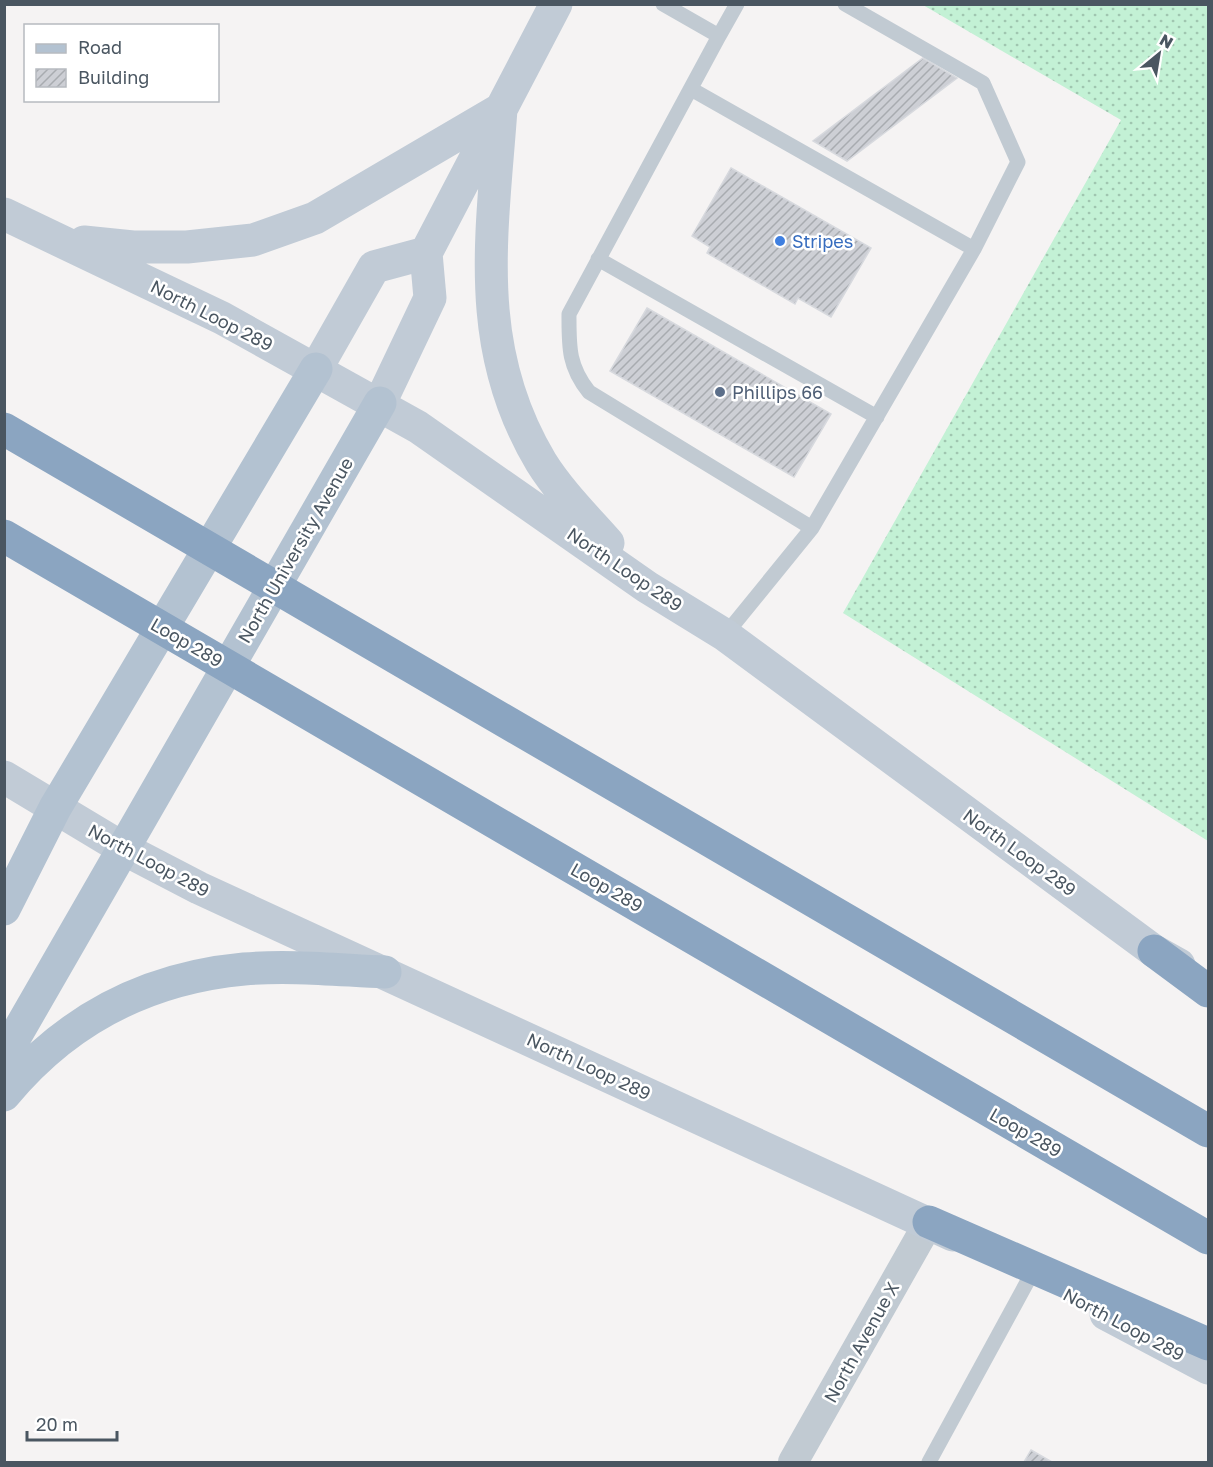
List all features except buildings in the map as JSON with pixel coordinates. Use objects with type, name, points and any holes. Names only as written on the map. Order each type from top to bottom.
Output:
[{"type":"highway","points":[[4,429],[1209,1131]]},
{"type":"highway","name":"Loop 289","points":[[4,536],[1209,1238]]},
{"type":"highway","points":[[1154,951],[1209,991]]},
{"type":"highway","points":[[929,1222],[1209,1344]]},
{"type":"main road","points":[[4,909],[55,808],[316,369],[374,267],[426,253],[556,4]]},
{"type":"main road","points":[[58,239],[133,247],[187,247],[253,240],[315,218],[501,110]]},
{"type":"main road","points":[[501,110],[490,258],[492,320],[501,365],[518,416],[541,463],[575,507],[647,587]]},
{"type":"main road","name":"North Loop 289","points":[[4,214],[222,318],[380,403],[418,427],[647,587],[725,635],[1154,951],[1209,983]]},
{"type":"main road","name":"North University Avenue","points":[[4,1056],[380,403],[430,298],[426,253]]},
{"type":"main road","name":"North Loop 289","points":[[4,777],[124,849],[199,888],[929,1222],[1209,1368]]},
{"type":"main road","points":[[4,1095],[58,1040],[100,1012],[139,993],[193,977],[245,969],[385,972]]},
{"type":"street","name":"North Avenue X","points":[[793,1462],[929,1222]]},
{"type":"lane","points":[[663,4],[719,36]]},
{"type":"lane","points":[[737,4],[569,314],[569,346],[575,375],[589,392],[812,528]]},
{"type":"lane","points":[[725,635],[812,528],[974,249],[1018,162],[983,83],[845,4]]},
{"type":"lane","points":[[690,89],[974,249]]},
{"type":"lane","points":[[598,259],[877,417]]},
{"type":"lane","points":[[928,1462],[1031,1275]]},
{"type":"green space","points":[[923,5],[1208,5],[1208,841],[843,613],[1121,120]]},
{"type":"place","name":"Stripes","points":[[780,241]]},
{"type":"place","name":"Phillips 66","points":[[720,392]]}]
